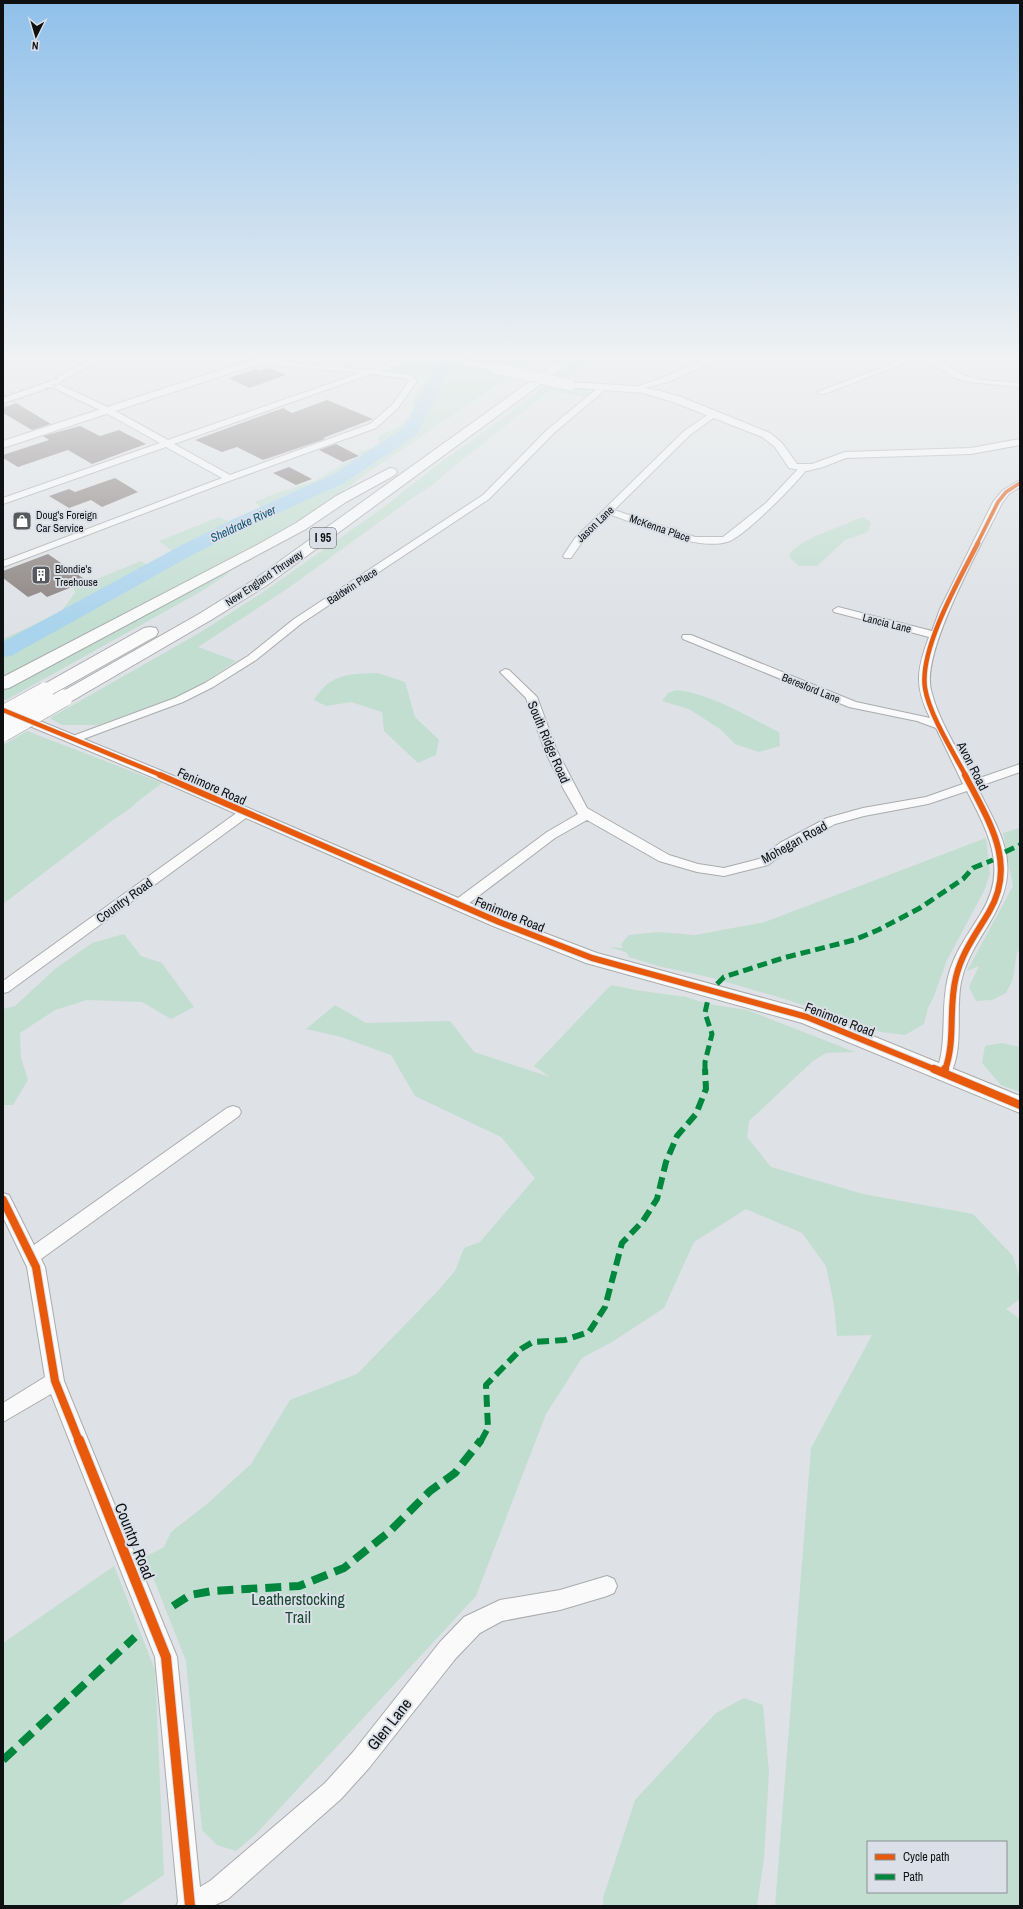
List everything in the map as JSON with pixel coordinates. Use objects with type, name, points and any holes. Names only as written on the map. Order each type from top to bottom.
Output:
[{"type":"highway","name":"New England Thruway","points":[[3,733],[205,617],[261,582],[446,448]]},
{"type":"highway","name":"New England Thruway","points":[[3,684],[268,545],[341,499],[396,468],[248,572]]},
{"type":"highway","name":"New England Thruway","points":[[3,714],[157,628],[223,588]]},
{"type":"street","points":[[3,501],[155,448]]},
{"type":"street","points":[[174,448],[229,478]]},
{"type":"street","points":[[3,564],[312,448]]},
{"type":"street","name":"Baldwin Place","points":[[74,739],[179,700],[209,685],[252,658],[298,621],[486,497],[534,448]]},
{"type":"street","name":"Jason Lane","points":[[568,556],[578,540],[673,448]]},
{"type":"street","points":[[782,448],[793,466],[803,469],[815,468],[835,457],[845,455],[966,451],[990,448]]},
{"type":"street","name":"McKenna Place","points":[[609,511],[694,540],[724,540],[736,533],[769,505],[803,469]]},
{"type":"street","name":"Avon Road","points":[[944,1073],[950,1059],[953,988],[966,947],[998,894],[1002,873],[998,848],[992,828],[932,710],[925,689],[924,675],[926,660],[945,609],[998,502],[1006,492],[1020,483]]},
{"type":"street","name":"Lancia Lane","points":[[838,610],[936,635]]},
{"type":"street","name":"Beresford Lane","points":[[687,637],[853,705],[920,718],[940,726]]},
{"type":"street","name":"South Ridge Road","points":[[505,672],[530,697],[551,751],[569,788],[582,811],[588,814]]},
{"type":"street","name":"Fenimore Road","points":[[3,710],[246,812],[499,922],[592,958],[807,1017],[1020,1104]]},
{"type":"street","name":"Mohegan Road","points":[[588,814],[664,858],[697,868],[724,872],[763,862],[785,846],[832,821],[863,812],[928,800],[1020,768]]},
{"type":"street","name":"Country Road","points":[[3,988],[246,812]]},
{"type":"street","points":[[459,904],[551,835],[588,814]]},
{"type":"street","points":[[31,1257],[233,1112]]},
{"type":"street","name":"Country Road","points":[[3,1200],[36,1267],[56,1381],[166,1657],[189,1906]]},
{"type":"street","points":[[3,1414],[56,1381]]},
{"type":"street","name":"Glen Lane","points":[[189,1906],[219,1890],[333,1792],[361,1760],[448,1650],[472,1625],[500,1611],[560,1600],[608,1586]]},
{"type":"green space","points":[[372,448],[404,448],[304,519],[3,678],[3,639],[60,613],[75,593],[74,588],[141,561],[147,565],[175,553],[159,541],[219,517],[228,521],[261,508],[255,502],[274,494],[315,481],[344,463],[362,456],[357,453]]},
{"type":"green space","points":[[461,448],[477,448],[433,485],[418,494],[287,589],[198,647],[236,661],[191,691],[99,725],[62,725],[50,718],[201,632],[262,593],[384,507]]},
{"type":"green space","points":[[863,517],[871,522],[868,532],[845,540],[817,566],[799,566],[790,558],[789,554],[799,545],[813,537]]},
{"type":"green space","points":[[227,571],[229,573],[202,591],[6,700],[3,699],[3,690]]},
{"type":"green space","points":[[378,673],[405,682],[415,717],[439,740],[436,755],[418,763],[384,731],[382,712],[351,702],[326,706],[314,700],[320,691],[334,680],[349,675]]},
{"type":"green space","points":[[676,690],[689,692],[715,701],[779,732],[780,746],[759,752],[735,744],[720,729],[689,709],[662,701],[668,693]]},
{"type":"green space","points":[[27,731],[162,783],[3,904],[3,745]]},
{"type":"green space","points":[[1020,828],[1020,950],[1017,952],[1013,979],[1006,993],[992,1000],[976,1001],[969,987],[979,966],[967,971],[1013,886],[1003,833]]},
{"type":"green space","points":[[986,838],[990,874],[984,891],[947,960],[928,1008],[924,1024],[905,1035],[881,1032],[785,999],[713,978],[658,966],[629,957],[626,952],[608,947],[623,948],[621,944],[629,935],[658,932],[695,935],[765,922]]},
{"type":"green space","points":[[124,934],[141,956],[162,963],[194,1007],[171,1019],[142,1002],[87,1000],[55,1010],[20,1033],[21,1058],[28,1080],[13,1105],[3,1105],[3,1009],[15,1006],[55,969],[92,943]]},
{"type":"green space","name":"Leatherstocking Trail","points":[[611,985],[686,997],[708,1004],[747,1010],[855,1052],[826,1053],[813,1061],[749,1121],[747,1137],[771,1167],[863,1194],[973,1214],[1013,1256],[1020,1279],[1020,1299],[1006,1309],[1020,1319],[1020,1906],[775,1906],[811,1448],[872,1335],[837,1336],[834,1305],[826,1266],[802,1233],[746,1209],[694,1242],[664,1308],[612,1342],[582,1358],[546,1414],[476,1596],[256,1834],[236,1851],[217,1845],[202,1830],[186,1661],[145,1557],[164,1547],[171,1532],[207,1504],[251,1464],[290,1400],[357,1374],[435,1294],[455,1271],[464,1248],[480,1242],[535,1178],[501,1137],[415,1096],[391,1055],[341,1037],[306,1029],[335,1005],[366,1023],[450,1021],[474,1052],[550,1077],[534,1066]]},
{"type":"green space","points":[[1002,1043],[1020,1047],[1020,1092],[1001,1085],[982,1063],[985,1046]]},
{"type":"green space","points":[[114,1566],[155,1670],[164,1875],[117,1906],[3,1906],[3,1643]]},
{"type":"green space","points":[[744,1698],[763,1705],[769,1772],[764,1859],[757,1906],[603,1906],[603,1898],[635,1800],[716,1713]]},
{"type":"building","points":[[24,448],[135,448],[92,464],[68,450],[18,467],[3,458],[3,455]]},
{"type":"building","points":[[213,448],[234,448],[222,452]]},
{"type":"building","points":[[239,448],[298,448],[263,460]]},
{"type":"building","points":[[324,448],[344,448],[359,456],[343,462],[319,450]]},
{"type":"building","points":[[289,467],[312,479],[296,485],[273,473]]},
{"type":"building","points":[[115,478],[138,492],[102,507],[91,500],[69,508],[49,496],[69,489],[75,492]]},
{"type":"building","name":"Blondie's Treehouse","points":[[48,554],[87,581],[47,597],[41,592],[28,597],[3,578],[3,571]]},
{"type":"waterway","name":"Sheldrake River","points":[[3,651],[187,550],[243,522],[338,479],[384,448]]},
{"type":"marked path","points":[[1005,852],[1020,845]]},
{"type":"marked path","points":[[717,984],[724,977],[783,958],[816,951],[854,940],[878,930],[920,908],[963,879],[973,868],[993,860]]},
{"type":"marked path","points":[[173,1606],[190,1595],[212,1591],[299,1586],[344,1568],[389,1532],[430,1491],[455,1473],[478,1446],[488,1428],[486,1385],[521,1349],[533,1342],[565,1340],[589,1332],[605,1307],[622,1243],[643,1221],[657,1199],[666,1162],[677,1136],[696,1114],[706,1089],[705,1062],[712,1034],[705,1013],[708,999]]},
{"type":"marked path","points":[[3,1760],[135,1637]]},
{"type":"cycle path","points":[[944,1073],[950,1052],[952,1000],[957,972],[967,946],[990,911],[999,892],[1002,867],[999,850],[992,828],[932,710],[925,689],[924,675],[926,660],[945,609],[998,502],[1006,492],[1020,483]]},
{"type":"cycle path","points":[[3,710],[157,774],[499,922],[592,958],[807,1017],[1020,1105]]},
{"type":"cycle path","points":[[3,1200],[36,1267],[55,1381],[166,1657],[190,1906]]},
{"type":"place","name":"Doug's Foreign Car Service","points":[[22,521]]},
{"type":"place","name":"Blondie's Treehouse","points":[[41,575]]}]
